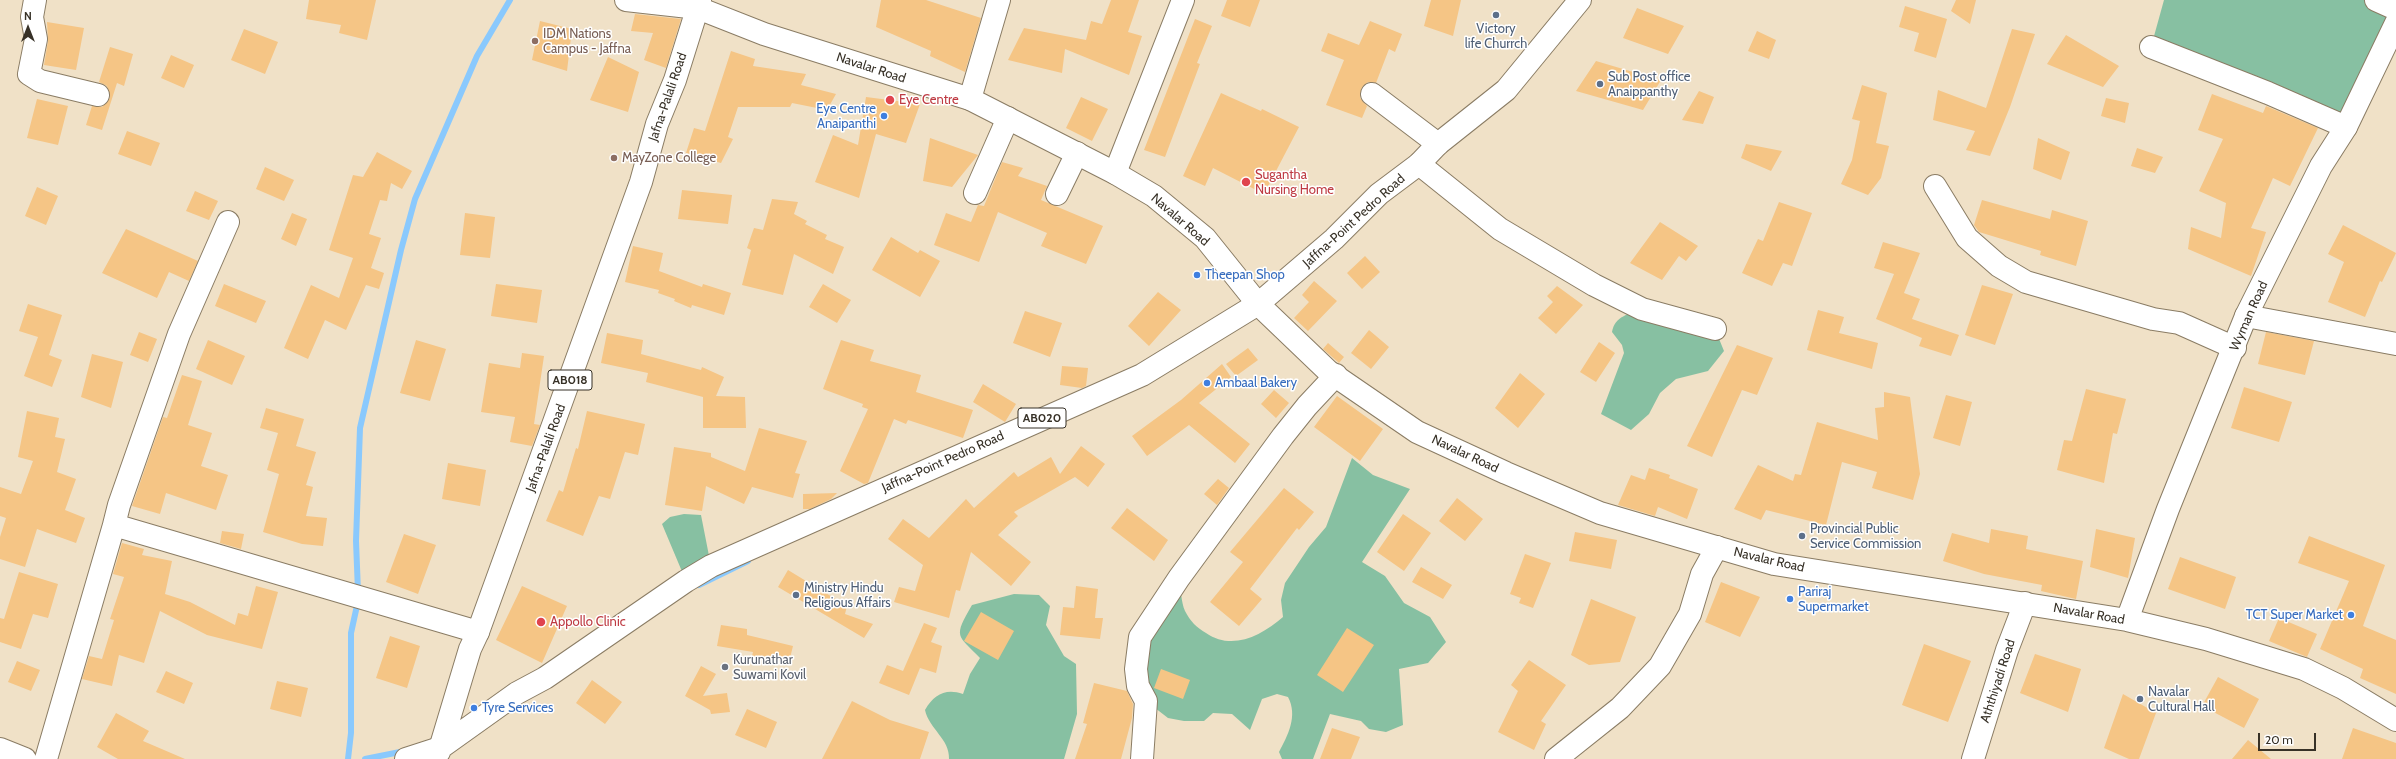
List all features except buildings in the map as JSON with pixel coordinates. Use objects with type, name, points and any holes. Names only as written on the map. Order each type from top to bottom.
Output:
[{"type":"street","points":[[35,0],[32,17],[36,39],[29,74],[40,81],[98,95]]},
{"type":"street","name":"Navalar Road","points":[[626,0],[699,4],[764,34],[970,99],[1115,173],[1154,196],[1205,238],[1258,304],[1318,364],[1417,432],[1506,473],[1600,513],[1792,567],[2127,620],[2214,642],[2304,669],[2342,688],[2396,720]]},
{"type":"street","points":[[970,99],[998,0]]},
{"type":"street","points":[[1115,173],[1182,0]]},
{"type":"street","name":"Jaffna-Point Pedro Road","points":[[406,759],[438,754],[517,693],[545,678],[686,581],[711,566],[1142,375],[1258,304],[1334,239],[1379,194],[1419,164],[1438,144],[1506,90],[1580,0]]},
{"type":"street","points":[[2376,0],[2396,9]]},
{"type":"street","name":"Jafna-Palali Road","points":[[438,754],[470,649],[478,632],[642,182],[657,124],[675,80],[699,4]]},
{"type":"street","name":"Wyman Road","points":[[2127,620],[2168,509],[2235,348],[2246,316],[2322,166],[2346,127],[2396,23]]},
{"type":"street","points":[[2151,47],[2268,93],[2346,127]]},
{"type":"street","points":[[1372,94],[1438,144]]},
{"type":"street","points":[[975,193],[1008,118]]},
{"type":"street","points":[[1057,194],[1077,153]]},
{"type":"street","points":[[1419,164],[1500,229],[1594,286],[1642,309],[1715,329]]},
{"type":"street","points":[[1935,186],[1967,238],[1999,266],[2026,282],[2153,319],[2179,323],[2235,348]]},
{"type":"street","points":[[46,759],[119,505],[179,334],[228,222]]},
{"type":"street","points":[[2246,316],[2396,344]]},
{"type":"street","points":[[1142,759],[1146,701],[1138,686],[1136,669],[1140,637],[1179,578],[1283,436],[1336,375]]},
{"type":"street","points":[[114,525],[478,632]]},
{"type":"street","points":[[1556,759],[1620,708],[1660,666],[1690,614],[1702,574],[1717,547]]},
{"type":"street","name":"Aththiyadi Road","points":[[1973,759],[2007,650],[2025,603]]},
{"type":"street","points":[[0,749],[25,759]]},
{"type":"green space","points":[[2164,0],[2376,0],[2396,9],[2346,127],[2151,47]]},
{"type":"green space","points":[[1642,309],[1715,329],[1724,351],[1708,371],[1676,379],[1660,393],[1649,414],[1631,430],[1601,414],[1624,353],[1622,345],[1612,332],[1616,322],[1619,319]]},
{"type":"green space","points":[[1352,458],[1373,475],[1410,489],[1362,562],[1385,576],[1404,603],[1430,617],[1446,642],[1428,663],[1399,669],[1403,725],[1386,732],[1369,729],[1361,721],[1330,714],[1313,759],[1282,759],[1279,752],[1286,739],[1292,718],[1291,704],[1288,697],[1277,694],[1262,699],[1250,730],[1232,714],[1213,713],[1204,721],[1184,721],[1168,718],[1146,701],[1136,669],[1179,578],[1183,604],[1187,615],[1200,629],[1216,638],[1226,641],[1246,639],[1274,624],[1283,617],[1281,600],[1285,583],[1309,547],[1326,527]]},
{"type":"green space","points":[[684,514],[701,515],[711,566],[686,581],[662,524],[670,517]]},
{"type":"green space","points":[[1014,594],[1039,595],[1050,606],[1046,625],[1064,656],[1076,664],[1077,714],[1064,759],[949,759],[946,746],[927,717],[925,710],[936,696],[946,692],[957,692],[963,694],[970,674],[980,658],[966,644],[960,635],[962,624],[972,605]]},
{"type":"waterway","points":[[358,592],[356,541],[360,428],[401,250],[415,199],[477,56],[510,0]]},
{"type":"waterway","points":[[699,585],[748,561]]},
{"type":"waterway","points":[[348,759],[351,733],[351,633],[358,601]]},
{"type":"waterway","points":[[365,759],[405,751]]},
{"type":"place","name":"Victory life Churrch","points":[[1496,15]]},
{"type":"place","name":"IDM Nations Campus - Jaffna","points":[[535,41]]},
{"type":"place","name":"Sub Post office Anaippanthy","points":[[1600,84]]},
{"type":"place","name":"Eye Centre","points":[[890,100]]},
{"type":"place","name":"Eye Centre Anaipanthi","points":[[884,116]]},
{"type":"place","name":"MayZone College","points":[[614,158]]},
{"type":"place","name":"Sugantha Nursing Home","points":[[1246,182]]},
{"type":"place","name":"Theepan Shop","points":[[1197,275]]},
{"type":"place","name":"Ambaal Bakery","points":[[1207,383]]},
{"type":"place","name":"Provincial Public Service Commission","points":[[1802,536]]},
{"type":"place","name":"Ministry Hindu Religious Affairs","points":[[796,595]]},
{"type":"place","name":"Pariraj Supermarket","points":[[1790,599]]},
{"type":"place","name":"TCT Super Market","points":[[2351,615]]},
{"type":"place","name":"Appollo Clinic","points":[[541,622]]},
{"type":"place","name":"Kurunathar Suwami Kovil","points":[[725,667]]},
{"type":"place","name":"Navalar Cultural Hall","points":[[2140,699]]},
{"type":"place","name":"Tyre Services","points":[[474,708]]}]
